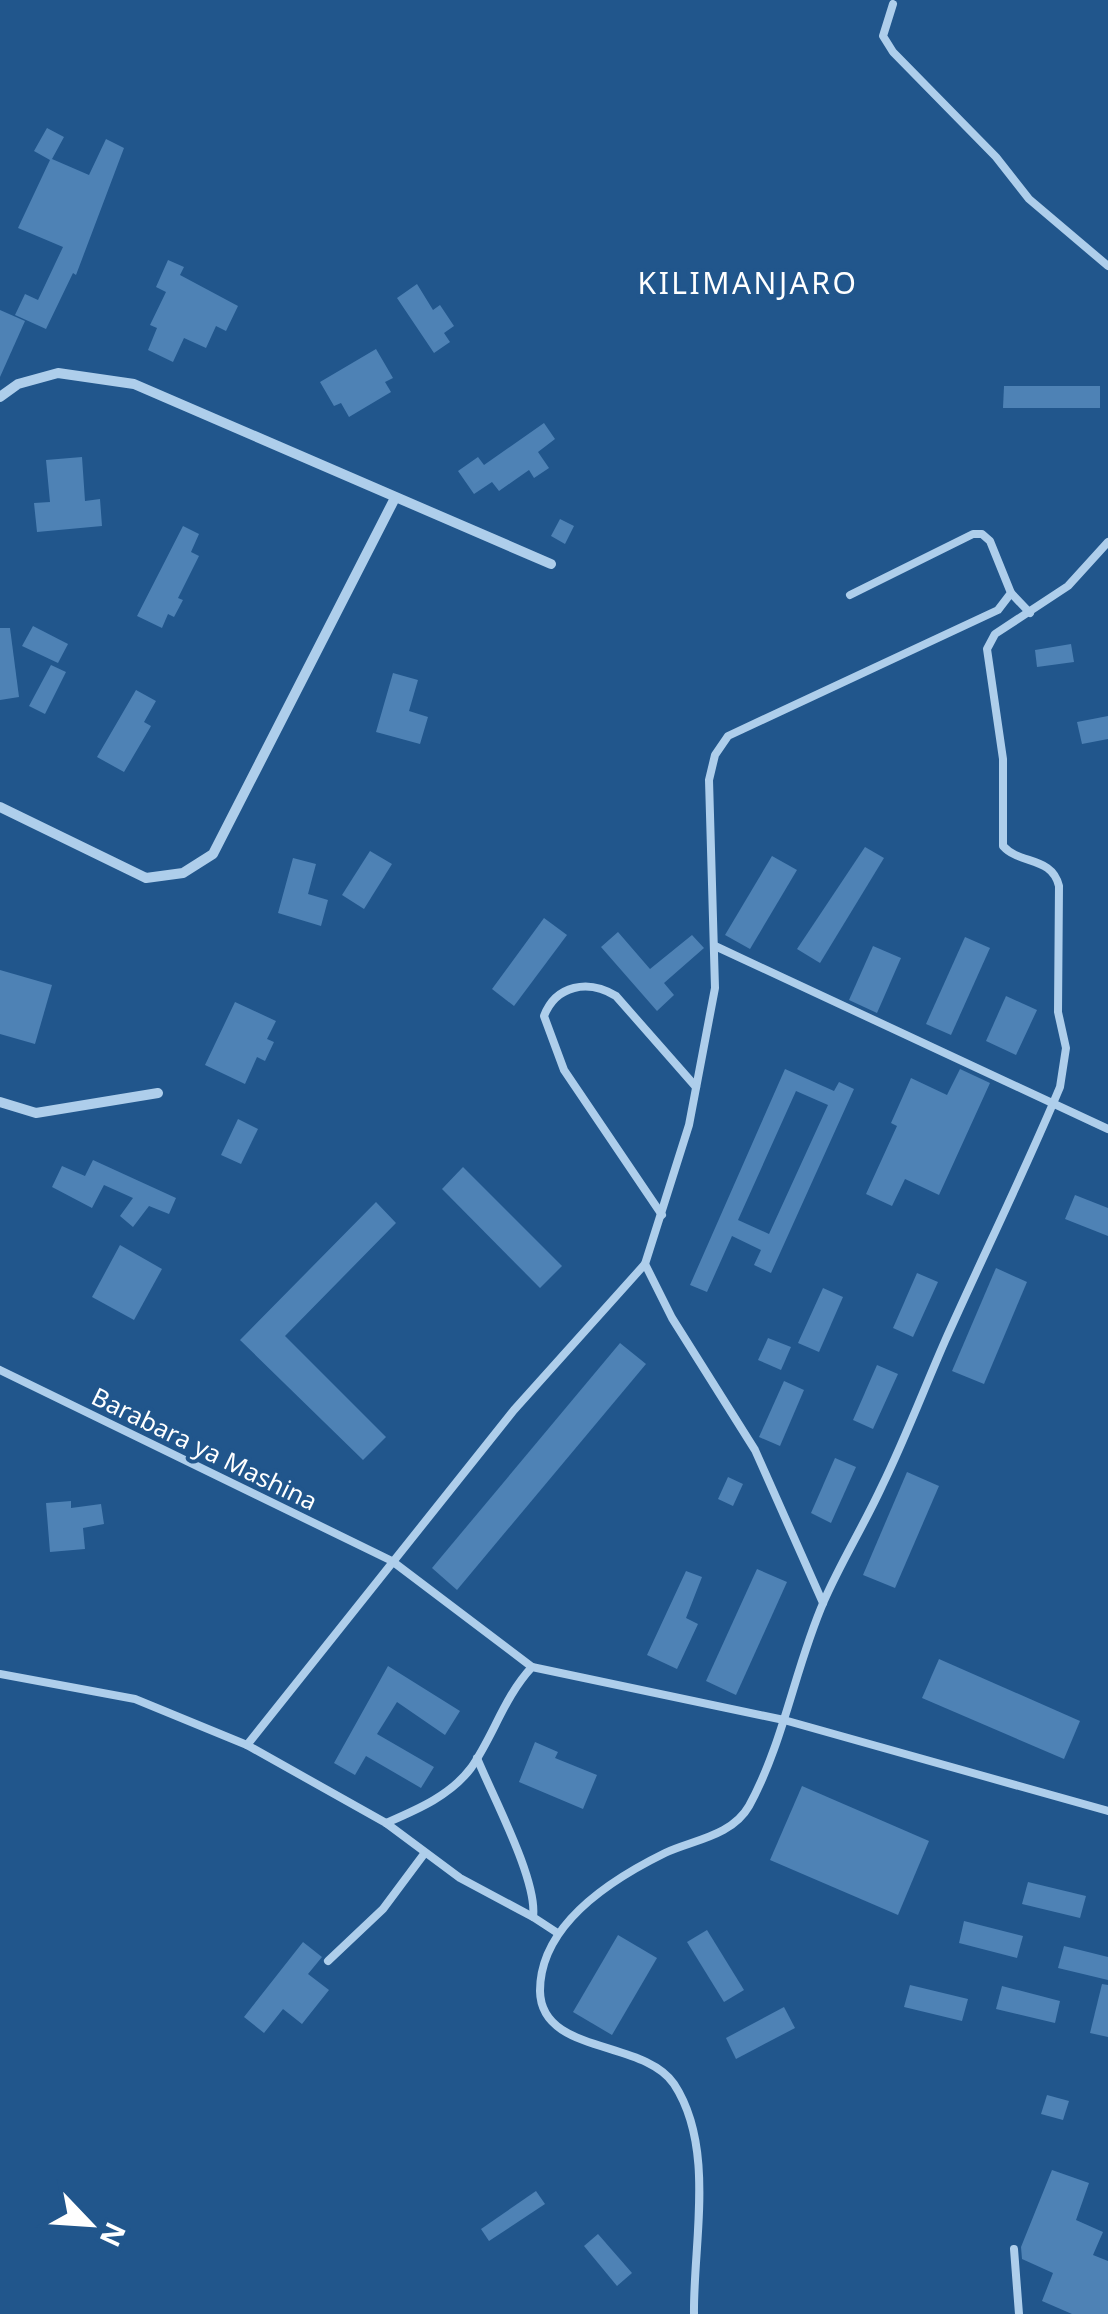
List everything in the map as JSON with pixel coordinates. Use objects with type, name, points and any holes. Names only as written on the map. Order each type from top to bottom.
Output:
[{"type":"street","points":[[0,397],[18,384],[58,373],[134,384],[551,564]]},
{"type":"street","points":[[0,807],[146,878],[182,873],[213,854],[395,498]]},
{"type":"street","points":[[0,1102],[36,1113],[158,1093]]},
{"type":"lane","points":[[893,4],[883,36],[893,52],[996,157],[1029,199],[1108,266]]},
{"type":"lane","points":[[850,595],[973,534],[982,534],[990,541],[1012,594],[1030,613]]},
{"type":"lane","points":[[694,2314],[697,2160],[676,2086],[646,2058],[577,2038],[556,2026],[540,1989],[556,1932],[632,1871],[736,1821],[748,1808],[784,1720],[823,1603],[883,1486],[1054,1101],[1066,1068],[1058,1012],[1059,886],[1042,862],[1008,852],[1003,846],[1003,759],[987,649],[995,634],[1068,586],[1108,542]]},
{"type":"lane","points":[[1094,557],[1108,559]]},
{"type":"lane","points":[[247,1746],[514,1410],[645,1264],[696,1087],[715,988],[710,780],[715,755],[728,736],[998,610],[1012,594]]},
{"type":"lane","points":[[715,946],[1108,1129]]},
{"type":"lane","points":[[662,1215],[564,1070],[544,1016],[550,1001],[563,990],[601,987],[616,996],[696,1087]]},
{"type":"lane","points":[[645,1264],[672,1318],[755,1450],[823,1603]]},
{"type":"lane","name":"Barabara ya Mashina","points":[[0,1370],[392,1561],[532,1667]]},
{"type":"lane","points":[[386,1823],[427,1805],[456,1784],[477,1758],[513,1687],[532,1667],[784,1720],[1108,1811]]},
{"type":"lane","points":[[0,1674],[135,1698],[247,1746],[386,1823],[424,1854],[556,1932]]},
{"type":"lane","points":[[477,1758],[509,1839],[532,1880],[533,1916]]},
{"type":"lane","points":[[328,1961],[383,1909],[424,1854]]},
{"type":"lane","points":[[1014,2250],[1018,2314]]},
{"type":"building","points":[[47,128],[64,137],[52,159],[89,175],[106,139],[124,148],[76,275],[73,273],[46,329],[15,315],[25,294],[38,300],[63,247],[18,228],[50,160],[34,151]]},
{"type":"building","points":[[168,260],[184,267],[180,275],[238,306],[226,331],[216,326],[206,348],[184,338],[173,362],[148,350],[157,328],[150,325],[166,292],[156,287]]},
{"type":"building","points":[[417,284],[433,310],[440,305],[454,326],[444,333],[450,342],[434,353],[397,298]]},
{"type":"building","points":[[0,310],[25,321],[0,377]]},
{"type":"building","points":[[376,349],[393,378],[385,382],[391,392],[349,417],[341,403],[334,406],[320,382]]},
{"type":"building","points":[[1004,386],[1100,386],[1100,408],[1003,408]]},
{"type":"building","points":[[544,423],[555,439],[538,452],[549,468],[534,478],[529,470],[499,491],[492,482],[474,494],[458,471],[478,457],[484,465]]},
{"type":"building","points":[[82,457],[85,501],[100,499],[102,526],[37,532],[34,503],[50,502],[46,460]]},
{"type":"building","points":[[560,519],[574,526],[565,544],[551,536]]},
{"type":"building","points":[[183,526],[199,534],[191,552],[199,556],[178,598],[183,600],[174,617],[168,614],[162,628],[137,616]]},
{"type":"building","points":[[33,626],[68,644],[58,663],[22,646]]},
{"type":"building","points":[[0,628],[10,628],[19,697],[0,700]]},
{"type":"building","points":[[1071,644],[1074,662],[1037,667],[1035,650]]},
{"type":"building","points":[[51,665],[66,672],[45,714],[29,706]]},
{"type":"building","points":[[393,673],[418,680],[409,711],[428,717],[420,744],[376,732]]},
{"type":"building","points":[[136,690],[156,701],[144,722],[151,726],[124,772],[97,757]]},
{"type":"building","points":[[1108,716],[1108,739],[1082,744],[1077,722]]},
{"type":"building","points":[[865,847],[884,858],[820,963],[797,949]]},
{"type":"building","points":[[370,851],[392,864],[364,909],[342,895]]},
{"type":"building","points":[[772,856],[797,870],[750,949],[725,935]]},
{"type":"building","points":[[293,858],[316,864],[308,894],[328,900],[321,926],[278,913]]},
{"type":"building","points":[[544,918],[567,935],[514,1006],[492,989]]},
{"type":"building","points":[[618,932],[650,969],[692,935],[704,948],[664,983],[674,995],[657,1011],[601,947]]},
{"type":"building","points":[[965,937],[990,948],[951,1035],[926,1024]]},
{"type":"building","points":[[873,946],[901,958],[877,1013],[849,1000]]},
{"type":"building","points":[[0,970],[52,985],[35,1044],[0,1034]]},
{"type":"building","points":[[1006,996],[1037,1010],[1016,1055],[986,1041]]},
{"type":"building","points":[[235,1002],[276,1021],[267,1039],[274,1042],[265,1061],[257,1057],[245,1084],[205,1065]]},
{"type":"building","points":[[785,1069],[834,1091],[839,1082],[854,1089],[771,1273],[754,1265],[761,1250],[732,1236],[707,1292],[690,1285]],"holes":[[[796,1091],[828,1105],[769,1234],[738,1220]]]},
{"type":"building","points":[[960,1069],[990,1083],[939,1195],[905,1179],[892,1206],[866,1194],[897,1126],[891,1123],[911,1078],[947,1095]]},
{"type":"building","points":[[238,1119],[258,1129],[241,1164],[221,1155]]},
{"type":"building","points":[[93,1160],[176,1198],[169,1214],[149,1206],[133,1227],[120,1216],[133,1198],[104,1185],[92,1208],[52,1187],[62,1166],[85,1176]]},
{"type":"building","points":[[463,1167],[562,1266],[540,1288],[442,1189]]},
{"type":"building","points":[[1075,1195],[1108,1208],[1108,1236],[1065,1219]]},
{"type":"building","points":[[376,1202],[396,1223],[285,1336],[386,1437],[363,1460],[240,1340]]},
{"type":"building","points":[[120,1245],[162,1269],[134,1320],[92,1297]]},
{"type":"building","points":[[996,1268],[1027,1282],[984,1384],[952,1371]]},
{"type":"building","points":[[917,1273],[938,1282],[913,1337],[893,1328]]},
{"type":"building","points":[[823,1288],[843,1297],[819,1352],[798,1343]]},
{"type":"building","points":[[768,1338],[791,1347],[781,1370],[758,1360]]},
{"type":"building","points":[[620,1343],[646,1364],[457,1590],[432,1568]]},
{"type":"building","points":[[877,1365],[898,1374],[873,1429],[853,1420]]},
{"type":"building","points":[[784,1381],[804,1390],[780,1446],[759,1437]]},
{"type":"building","points":[[835,1458],[856,1467],[831,1523],[811,1513]]},
{"type":"building","points":[[907,1472],[939,1486],[895,1588],[863,1575]]},
{"type":"building","points":[[728,1477],[743,1484],[733,1506],[718,1499]]},
{"type":"building","points":[[71,1501],[71,1508],[101,1504],[104,1524],[83,1528],[85,1549],[50,1552],[46,1503]]},
{"type":"building","points":[[757,1569],[787,1582],[736,1695],[706,1681]]},
{"type":"building","points":[[686,1571],[702,1577],[686,1618],[698,1624],[677,1669],[647,1655]]},
{"type":"building","points":[[939,1659],[1080,1721],[1064,1759],[922,1698]]},
{"type":"building","points":[[388,1666],[460,1711],[445,1735],[397,1702],[377,1734],[434,1767],[421,1788],[366,1756],[355,1775],[334,1763]]},
{"type":"building","points":[[535,1742],[558,1752],[555,1758],[597,1775],[583,1809],[519,1782]]},
{"type":"building","points":[[802,1786],[929,1841],[898,1915],[770,1860]]},
{"type":"building","points":[[1028,1882],[1086,1896],[1080,1918],[1022,1904]]},
{"type":"building","points":[[964,1921],[1023,1936],[1017,1958],[959,1943]]},
{"type":"building","points":[[707,1930],[744,1990],[724,2002],[687,1942]]},
{"type":"building","points":[[618,1935],[657,1958],[612,2035],[573,2012]]},
{"type":"building","points":[[303,1942],[322,1957],[308,1974],[329,1990],[302,2024],[283,2009],[264,2033],[244,2017]]},
{"type":"building","points":[[1064,1946],[1108,1957],[1108,1980],[1058,1968]]},
{"type":"building","points":[[1102,1984],[1108,1985],[1108,2037],[1090,2033]]},
{"type":"building","points":[[910,1985],[968,1999],[962,2021],[904,2007]]},
{"type":"building","points":[[1002,1986],[1060,2001],[1055,2023],[996,2009]]},
{"type":"building","points":[[784,2007],[795,2028],[736,2059],[726,2038]]},
{"type":"building","points":[[1047,2095],[1069,2101],[1063,2120],[1041,2114]]},
{"type":"building","points":[[1052,2170],[1089,2183],[1076,2220],[1103,2232],[1093,2255],[1108,2261],[1108,2314],[1072,2314],[1042,2301],[1053,2273],[1022,2259],[1021,2247]]},
{"type":"building","points":[[536,2191],[545,2204],[489,2241],[481,2229]]},
{"type":"building","points":[[598,2234],[632,2273],[617,2286],[584,2246]]},
{"type":"district","name":"KILIMANJARO","points":[[748,282]]}]
